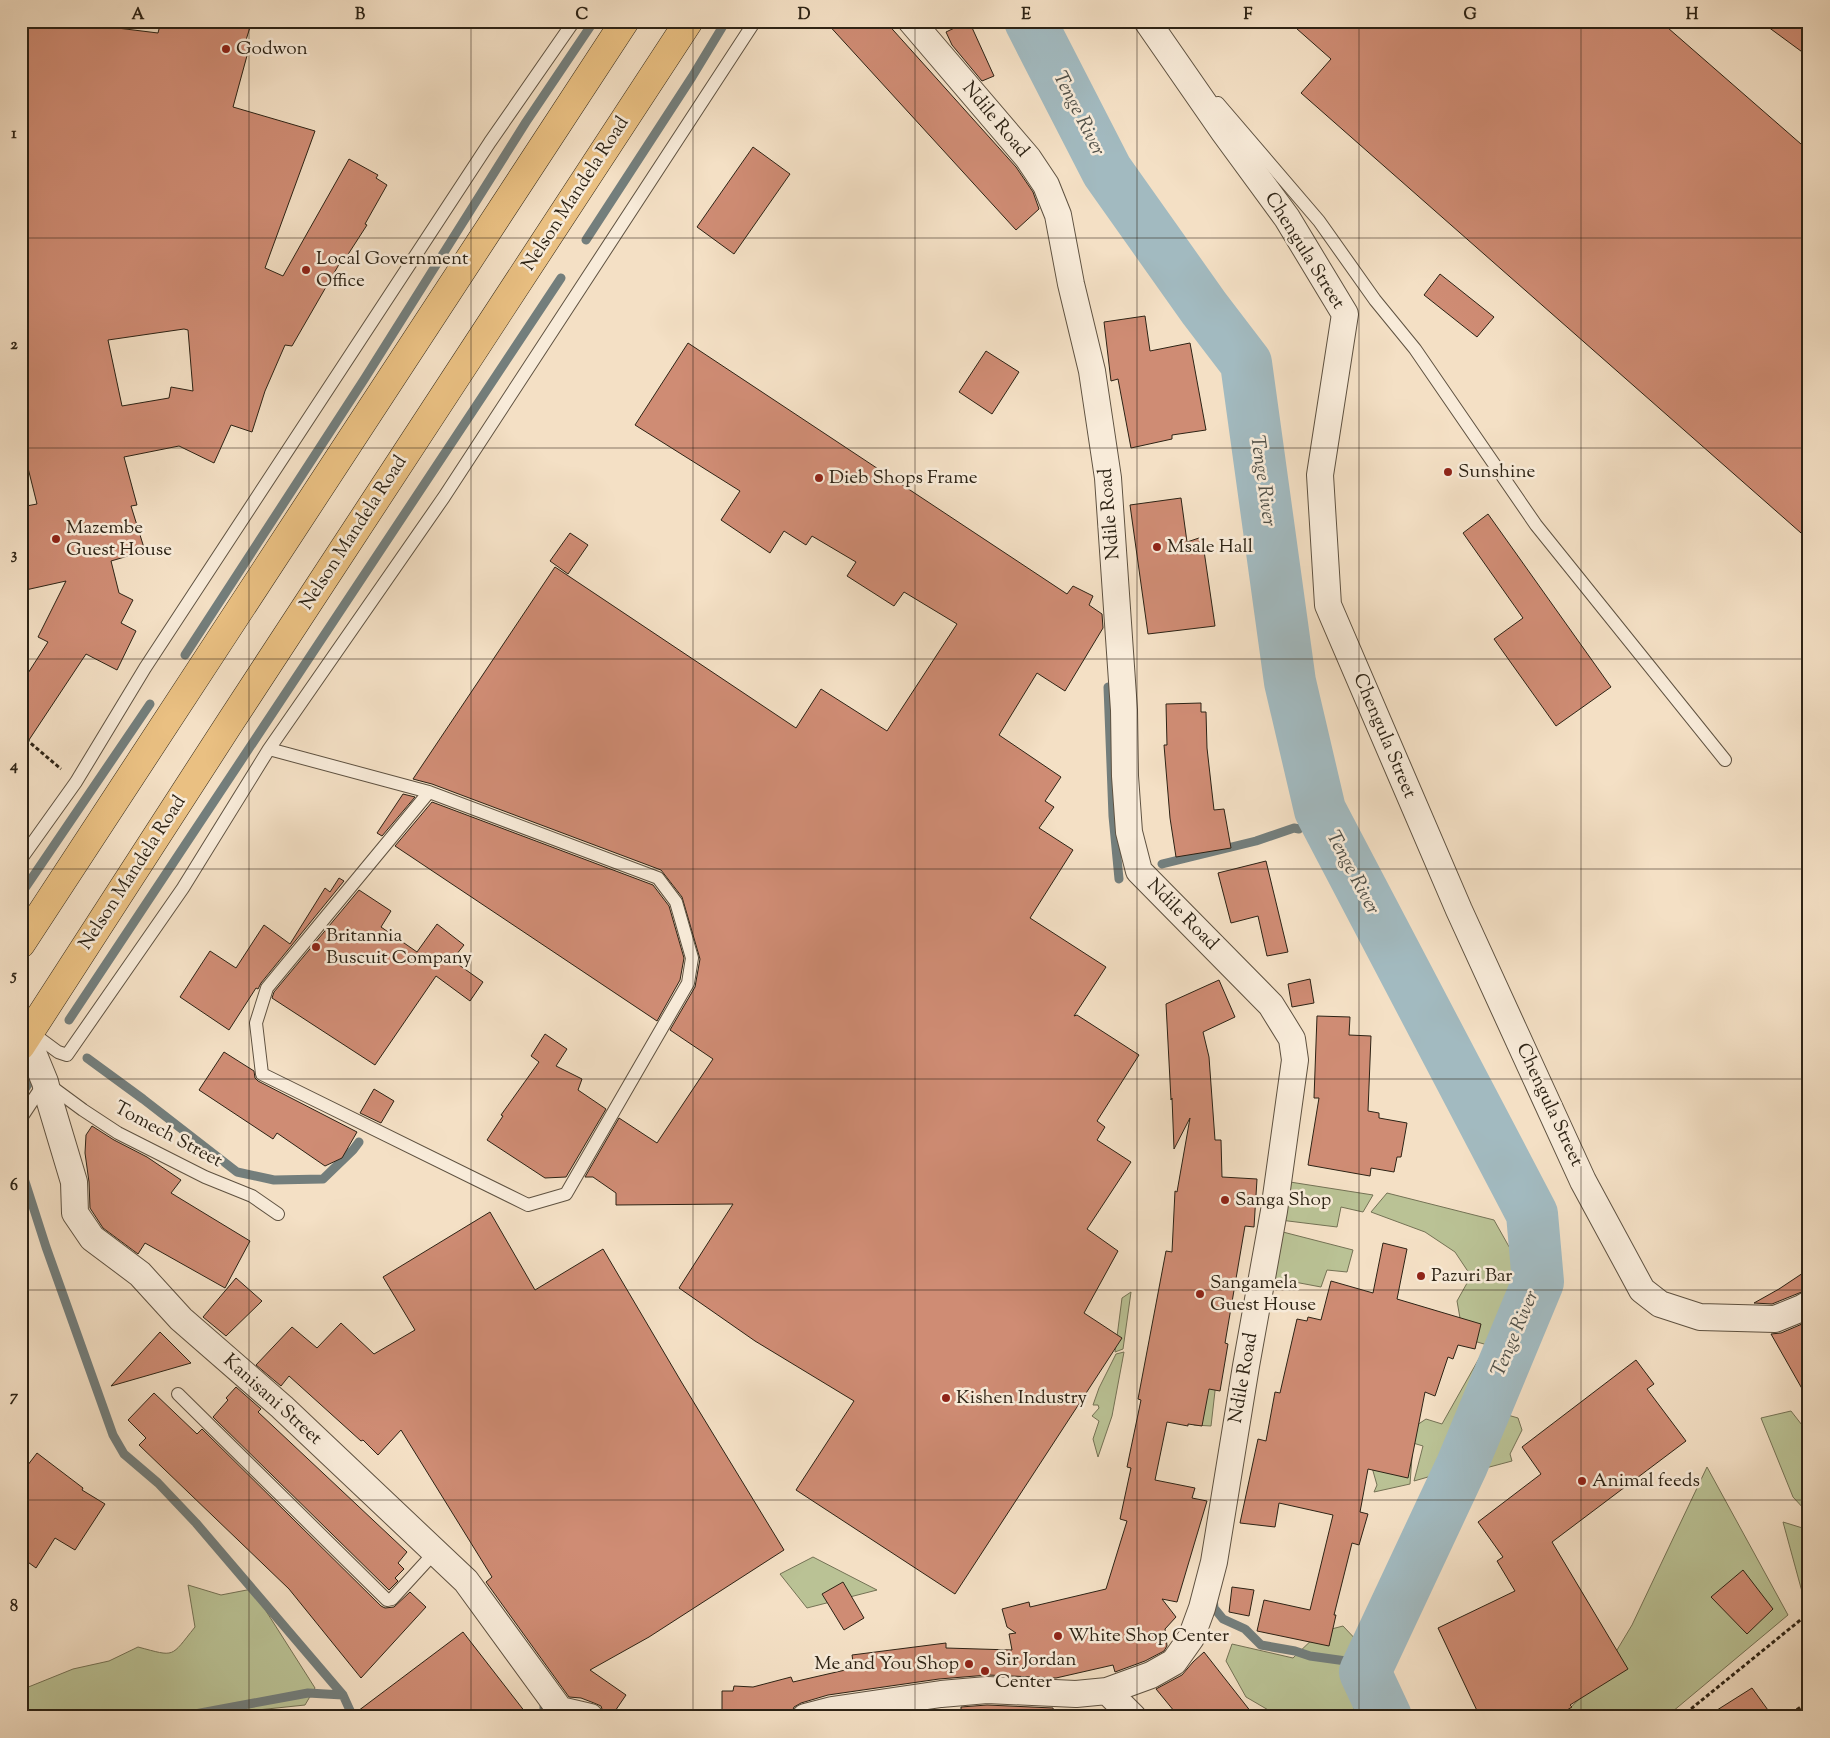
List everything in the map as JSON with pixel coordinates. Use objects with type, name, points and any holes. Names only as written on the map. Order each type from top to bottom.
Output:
[{"type":"main road","points":[[21,944],[625,21]]},
{"type":"main road","name":"Nelson Mandela Road","points":[[26,1039],[229,724],[690,21]]},
{"type":"street","name":"Ndile Road","points":[[911,21],[1028,158],[1046,185],[1058,215],[1071,284],[1092,371],[1108,478],[1122,683],[1129,832],[1139,871],[1271,1005],[1292,1040],[1295,1060],[1274,1211],[1214,1562],[1202,1608],[1191,1638],[1174,1662],[1152,1675],[1107,1691]]},
{"type":"street","name":"Chengula Street","points":[[1147,21],[1224,132],[1287,218],[1345,314],[1320,475],[1328,605],[1459,910],[1583,1181],[1642,1290],[1660,1304],[1700,1317],[1775,1319],[1809,1304]]},
{"type":"street","name":"Kanisani Street","points":[[26,1039],[45,1082],[74,1182],[75,1213],[92,1238],[140,1274],[181,1319],[282,1407],[466,1581],[558,1713],[590,1717]]},
{"type":"street","points":[[805,1717],[832,1710],[941,1694],[987,1690],[1076,1694],[1107,1691],[1133,1717]]},
{"type":"lane","points":[[21,858],[76,782],[145,668],[337,374],[490,142],[574,21]]},
{"type":"lane","points":[[26,1039],[67,1054],[183,888],[269,749],[444,498],[755,21]]},
{"type":"lane","points":[[1147,21],[1319,221],[1375,300],[1416,349],[1536,525],[1725,760]]},
{"type":"lane","points":[[269,749],[429,792],[658,878],[676,902],[692,958],[688,983],[566,1194],[543,1202],[528,1205],[262,1074],[256,1023],[267,988],[429,792]]},
{"type":"lane","points":[[21,1118],[45,1082]]},
{"type":"lane","name":"Tomech Street","points":[[45,1082],[83,1110],[118,1132],[204,1177],[252,1196],[278,1214]]},
{"type":"lane","points":[[178,1394],[387,1600],[392,1600],[435,1552]]},
{"type":"path","points":[[21,735],[76,782]]},
{"type":"path","points":[[1681,1717],[1809,1613]]},
{"type":"path","points":[[1786,1717],[1808,1702]]},
{"type":"green space","points":[[1290,1182],[1373,1195],[1363,1212],[1341,1207],[1337,1227],[1280,1220]]},
{"type":"green space","points":[[1387,1193],[1494,1220],[1525,1275],[1527,1287],[1493,1349],[1467,1339],[1457,1301],[1471,1276],[1455,1252],[1425,1232],[1371,1212]]},
{"type":"green space","points":[[1279,1231],[1353,1250],[1347,1272],[1327,1270],[1321,1287],[1268,1277]]},
{"type":"green space","points":[[1131,1292],[1123,1349],[1115,1352],[1122,1298]]},
{"type":"green space","points":[[1124,1352],[1112,1416],[1098,1457],[1093,1439],[1099,1421],[1092,1416],[1099,1408],[1098,1405],[1093,1405],[1099,1388],[1116,1354]]},
{"type":"green space","points":[[1481,1355],[1475,1367],[1481,1379],[1458,1431],[1465,1435],[1449,1471],[1414,1481],[1423,1446],[1413,1443],[1410,1484],[1374,1492],[1377,1485],[1369,1457],[1426,1419],[1442,1424]]},
{"type":"green space","points":[[1219,1356],[1211,1426],[1194,1425],[1185,1418]]},
{"type":"green space","points":[[1791,1411],[1809,1434],[1809,1509],[1805,1510],[1793,1497],[1761,1418]]},
{"type":"green space","points":[[1501,1413],[1518,1418],[1522,1430],[1510,1454],[1512,1461],[1482,1469]]},
{"type":"green space","points":[[1707,1467],[1788,1615],[1666,1717],[1569,1717],[1567,1711],[1599,1680],[1632,1625]]},
{"type":"green space","points":[[1783,1522],[1809,1530],[1809,1609],[1807,1610]]},
{"type":"green space","points":[[813,1557],[877,1590],[807,1608],[780,1574]]},
{"type":"green space","points":[[188,1585],[221,1595],[252,1589],[315,1688],[305,1705],[191,1717],[21,1717],[21,1690],[73,1669],[109,1661],[138,1647],[166,1653],[176,1650],[195,1627]]},
{"type":"green space","points":[[1343,1626],[1361,1645],[1346,1667],[1354,1688],[1354,1717],[1291,1717],[1290,1715],[1270,1711],[1246,1697],[1226,1661],[1232,1644],[1293,1658],[1320,1632]]},
{"type":"building","points":[[21,21],[102,21],[101,26],[158,33],[161,21],[177,21],[202,27],[203,21],[252,21],[246,40],[251,41],[233,107],[315,131],[265,268],[283,276],[349,159],[378,175],[376,178],[387,185],[365,224],[367,225],[347,256],[345,254],[292,346],[285,345],[265,391],[252,432],[231,425],[214,463],[179,446],[124,457],[137,505],[131,506],[145,551],[111,561],[119,593],[133,600],[121,623],[136,631],[117,670],[86,654],[21,752],[21,684],[48,642],[38,637],[66,581],[21,591],[21,507],[37,504],[21,440]],"holes":[[[188,330],[193,391],[171,387],[169,398],[122,406],[108,340]]]},
{"type":"building","points":[[825,21],[885,21],[1016,167],[1033,192],[1039,209],[1016,230]]},
{"type":"building","points":[[969,21],[994,76],[982,81],[952,45],[946,32]]},
{"type":"building","points":[[1288,21],[1660,21],[1809,151],[1809,540],[1301,93],[1331,59]]},
{"type":"building","points":[[1760,21],[1809,21],[1809,57]]},
{"type":"building","points":[[753,147],[790,174],[734,254],[697,227]]},
{"type":"building","points":[[1440,274],[1494,317],[1477,337],[1424,295]]},
{"type":"building","points":[[1145,316],[1150,351],[1190,343],[1206,430],[1172,435],[1172,439],[1131,448],[1118,379],[1111,381],[1104,322]]},
{"type":"building","points":[[688,343],[1067,594],[1073,586],[1093,596],[1089,605],[1102,614],[1103,628],[1065,691],[1037,673],[999,735],[1061,777],[1045,801],[1054,807],[1039,828],[1073,850],[1030,918],[1106,967],[1074,1016],[1077,1015],[1139,1055],[1097,1121],[1105,1127],[1097,1140],[1131,1162],[1087,1229],[1118,1251],[1084,1313],[1122,1338],[955,1594],[796,1490],[854,1401],[755,1341],[679,1288],[733,1204],[616,1205],[616,1193],[593,1177],[585,1177],[619,1118],[657,1143],[713,1059],[670,1030],[695,987],[700,959],[682,897],[661,870],[432,784],[413,779],[555,567],[796,728],[821,689],[887,731],[957,624],[904,592],[894,606],[847,576],[856,562],[812,536],[806,545],[784,531],[770,553],[721,520],[740,491],[635,425]]},
{"type":"building","points":[[986,351],[1019,372],[992,414],[959,392]]},
{"type":"building","points":[[1181,498],[1187,542],[1202,537],[1215,626],[1148,634],[1130,505]]},
{"type":"building","points":[[1488,514],[1611,687],[1556,726],[1494,639],[1523,618],[1463,533]]},
{"type":"building","points":[[570,533],[588,545],[568,574],[550,561]]},
{"type":"building","points":[[1201,703],[1201,712],[1206,712],[1207,748],[1214,810],[1224,809],[1231,848],[1176,857],[1170,818],[1164,745],[1167,745],[1166,704]]},
{"type":"building","points":[[403,794],[415,797],[382,836],[377,833]]},
{"type":"building","points":[[432,802],[653,885],[669,906],[684,958],[680,980],[657,1021],[395,846]]},
{"type":"building","points":[[1266,861],[1288,952],[1267,956],[1258,916],[1231,923],[1218,873]]},
{"type":"building","points":[[339,878],[344,881],[258,989],[256,988],[229,1030],[180,997],[210,951],[236,968],[264,925],[290,944],[325,888],[330,892]]},
{"type":"building","points":[[359,890],[391,911],[381,927],[417,952],[437,924],[464,945],[452,960],[483,982],[470,1001],[436,976],[375,1065],[272,998],[274,992]]},
{"type":"building","points":[[1310,979],[1314,1003],[1292,1007],[1288,984]]},
{"type":"building","points":[[1219,980],[1235,1017],[1203,1032],[1209,1057],[1215,1140],[1221,1140],[1222,1177],[1257,1179],[1254,1227],[1245,1226],[1225,1343],[1228,1344],[1220,1391],[1209,1389],[1202,1426],[1188,1424],[1188,1426],[1167,1422],[1155,1480],[1195,1488],[1192,1498],[1207,1501],[1177,1602],[1162,1599],[1176,1617],[1165,1629],[1167,1646],[1164,1651],[1145,1661],[1115,1672],[1113,1665],[1056,1678],[988,1675],[939,1679],[828,1695],[794,1707],[790,1717],[722,1717],[722,1691],[733,1691],[734,1686],[753,1687],[791,1677],[793,1682],[854,1668],[852,1655],[946,1643],[946,1648],[1012,1650],[1009,1634],[1016,1633],[1007,1627],[1002,1609],[1029,1602],[1030,1607],[1106,1589],[1127,1521],[1120,1519],[1131,1468],[1127,1467],[1141,1400],[1138,1399],[1166,1251],[1172,1252],[1175,1191],[1177,1192],[1190,1118],[1174,1149],[1166,1004]]},
{"type":"building","points":[[1317,1016],[1350,1017],[1349,1035],[1371,1036],[1368,1111],[1379,1113],[1379,1118],[1407,1123],[1401,1157],[1397,1157],[1394,1172],[1371,1168],[1370,1176],[1308,1165],[1319,1098],[1314,1098]]},
{"type":"building","points":[[545,1034],[567,1049],[556,1066],[582,1079],[578,1090],[606,1109],[566,1177],[545,1178],[487,1140],[503,1116],[501,1115],[539,1062],[531,1056]]},
{"type":"building","points":[[224,1052],[254,1071],[255,1078],[258,1081],[357,1132],[342,1158],[325,1166],[277,1133],[273,1139],[199,1090]]},
{"type":"building","points":[[374,1089],[394,1101],[381,1123],[360,1113]]},
{"type":"building","points":[[92,1126],[147,1157],[181,1180],[171,1193],[250,1241],[225,1288],[145,1243],[138,1254],[103,1228],[90,1208],[85,1153],[86,1135]]},
{"type":"building","points":[[490,1212],[535,1290],[603,1249],[784,1550],[649,1637],[590,1670],[626,1695],[611,1717],[604,1715],[601,1706],[581,1698],[569,1697],[486,1582],[492,1577],[401,1430],[378,1455],[289,1376],[281,1386],[256,1365],[292,1327],[317,1348],[341,1323],[374,1354],[415,1330],[383,1277]]},
{"type":"building","points":[[1383,1243],[1407,1249],[1397,1299],[1481,1324],[1475,1349],[1458,1345],[1453,1359],[1448,1357],[1435,1396],[1425,1392],[1408,1478],[1368,1469],[1360,1512],[1368,1514],[1359,1545],[1352,1543],[1334,1615],[1336,1615],[1329,1646],[1257,1631],[1264,1600],[1310,1610],[1333,1515],[1279,1503],[1275,1527],[1240,1523],[1258,1439],[1266,1441],[1275,1392],[1280,1393],[1297,1319],[1307,1321],[1308,1317],[1321,1320],[1331,1281],[1373,1293]]},
{"type":"building","points":[[1809,1269],[1809,1289],[1772,1304],[1754,1303],[1779,1289]]},
{"type":"building","points":[[236,1278],[262,1301],[226,1336],[203,1317]]},
{"type":"building","points":[[1809,1321],[1809,1401],[1771,1334],[1781,1333]]},
{"type":"building","points":[[160,1332],[191,1363],[111,1386]]},
{"type":"building","points":[[1636,1360],[1654,1384],[1647,1389],[1686,1441],[1552,1542],[1628,1669],[1570,1705],[1572,1707],[1555,1717],[1480,1717],[1438,1628],[1515,1591],[1497,1561],[1503,1557],[1478,1522],[1541,1474],[1522,1447]]},
{"type":"building","points":[[236,1387],[261,1409],[258,1412],[407,1552],[398,1563],[404,1569],[395,1578],[398,1581],[389,1590],[213,1417],[228,1400],[226,1398]]},
{"type":"building","points":[[154,1393],[197,1434],[202,1429],[381,1606],[385,1608],[394,1607],[410,1592],[426,1607],[361,1678],[289,1589],[139,1445],[146,1438],[128,1420]]},
{"type":"building","points":[[37,1453],[83,1488],[82,1490],[105,1504],[75,1550],[55,1538],[36,1568],[21,1557],[21,1474]]},
{"type":"building","points":[[1743,1570],[1773,1609],[1747,1634],[1711,1597]]},
{"type":"building","points":[[843,1582],[864,1618],[844,1630],[822,1594]]},
{"type":"building","points":[[1232,1587],[1254,1590],[1249,1616],[1229,1612]]},
{"type":"building","points":[[463,1632],[529,1717],[450,1717],[449,1713],[354,1714]]},
{"type":"building","points":[[1204,1652],[1255,1717],[1179,1717],[1156,1689],[1182,1675]]},
{"type":"building","points":[[1752,1688],[1773,1717],[1706,1717]]},
{"type":"building","points":[[987,1705],[1053,1708],[1055,1717],[961,1717],[961,1707]]},
{"type":"waterway","points":[[185,655],[365,378],[526,122],[594,21]]},
{"type":"waterway","points":[[586,240],[692,77],[726,21]]},
{"type":"waterway","name":"Tenge River","points":[[1030,21],[1107,171],[1204,308],[1246,363],[1290,682],[1320,810],[1532,1214],[1538,1282],[1462,1465],[1365,1672],[1386,1717]]},
{"type":"waterway","points":[[69,1020],[561,278]]},
{"type":"waterway","points":[[1108,687],[1113,816],[1119,879]]},
{"type":"waterway","points":[[21,894],[150,704]]},
{"type":"waterway","points":[[1162,864],[1256,841],[1294,828],[1299,829],[1320,810]]},
{"type":"waterway","points":[[87,1058],[237,1172],[274,1180],[323,1179],[359,1142]]},
{"type":"waterway","points":[[21,1095],[32,1078]]},
{"type":"waterway","points":[[21,1169],[46,1247],[113,1435],[124,1454],[158,1483],[196,1523],[343,1695],[353,1717]]},
{"type":"waterway","points":[[1213,1598],[1214,1608],[1223,1619],[1245,1629],[1261,1645],[1295,1651],[1310,1656],[1346,1661],[1365,1672]]},
{"type":"waterway","points":[[179,1717],[308,1693],[343,1695]]},
{"type":"waterway","points":[[544,1700],[544,1717]]},
{"type":"place","name":"Godwon","points":[[226,49]]},
{"type":"place","name":"Local Government Office","points":[[306,270]]},
{"type":"place","name":"Sunshine","points":[[1448,472]]},
{"type":"place","name":"Dieb Shops Frame","points":[[819,478]]},
{"type":"place","name":"Mazembe Guest House","points":[[56,539]]},
{"type":"place","name":"Msale Hall","points":[[1157,547]]},
{"type":"place","name":"Britannia Buscuit Company","points":[[316,947]]},
{"type":"place","name":"Sanga Shop","points":[[1225,1200]]},
{"type":"place","name":"Pazuri Bar","points":[[1421,1276]]},
{"type":"place","name":"Sangamela Guest House","points":[[1200,1294]]},
{"type":"place","name":"Kishen Industry","points":[[946,1398]]},
{"type":"place","name":"Animal feeds","points":[[1582,1481]]},
{"type":"place","name":"White Shop Center","points":[[1058,1636]]},
{"type":"place","name":"Me and You Shop","points":[[969,1664]]},
{"type":"place","name":"Sir Jordan Center","points":[[985,1671]]}]
